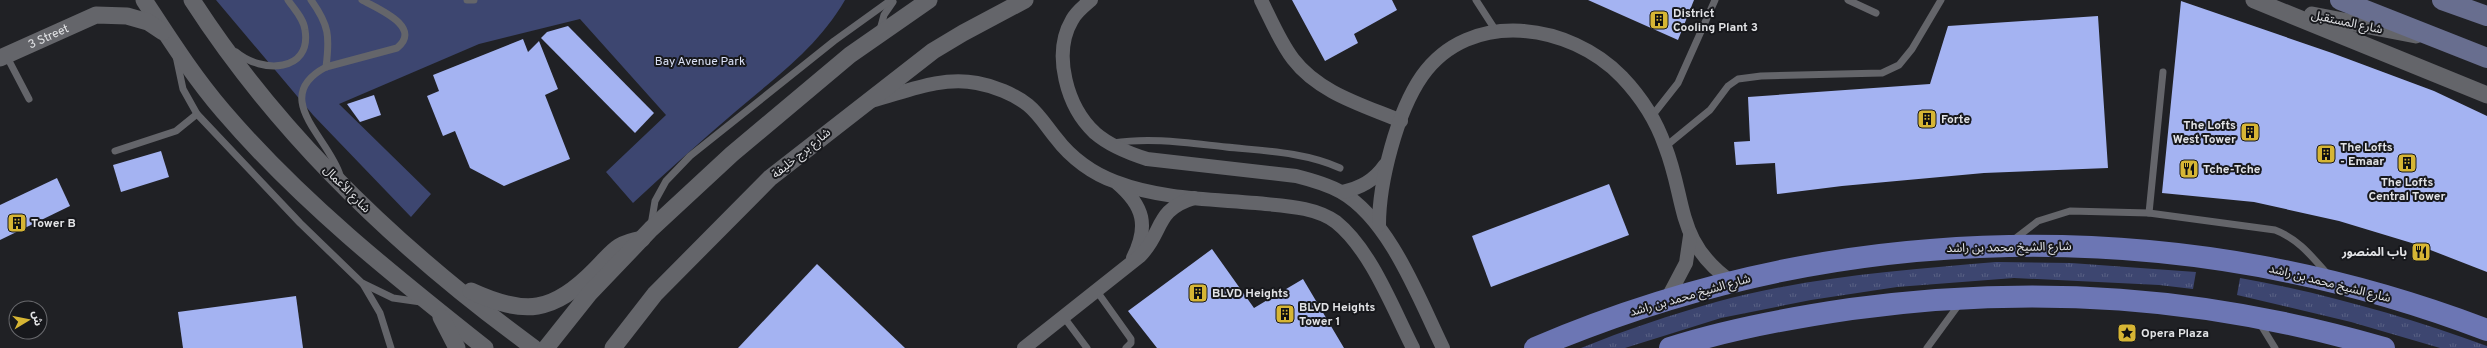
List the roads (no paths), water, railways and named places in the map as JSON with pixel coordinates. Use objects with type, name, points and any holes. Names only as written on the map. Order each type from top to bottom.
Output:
[{"type":"main road","name":"شارع المستقبل","points":[[2340,0],[2487,58]]},
{"type":"main road","points":[[2446,1],[2487,16]]},
{"type":"main road","name":"شارع الشيخ محمد بن راشد","points":[[1535,348],[1593,325],[1666,301],[1732,282],[1816,264],[1869,256],[1915,250],[2008,245],[2079,246],[2158,251],[2220,258],[2335,283],[2414,305],[2487,330]]},
{"type":"main road","points":[[1670,348],[1729,332],[1824,313],[1964,298],[2017,296],[2165,302],[2256,317],[2336,334],[2384,348]]},
{"type":"street","points":[[96,15],[104,0]]},
{"type":"street","points":[[144,0],[170,40],[222,110],[263,155],[347,235],[433,307],[485,348]]},
{"type":"street","name":"شارع الأعمال","points":[[192,0],[214,34],[276,114],[343,187],[394,233],[534,348]]},
{"type":"street","points":[[546,348],[589,294],[646,234],[780,112],[878,35],[929,0]]},
{"type":"street","name":"شارع برج خليفة","points":[[613,348],[655,294],[770,178],[817,139],[868,102],[933,51],[963,32],[1025,0]]},
{"type":"street","points":[[1091,0],[1072,20],[1066,36],[1063,62],[1072,99],[1081,115],[1095,132],[1111,144],[1146,159],[1296,176],[1320,182],[1342,192],[1362,207],[1379,225],[1392,246],[1443,348]]},
{"type":"street","points":[[1261,0],[1284,45],[1304,72],[1330,91],[1401,121]]},
{"type":"street","points":[[2254,0],[2487,95]]},
{"type":"street","name":"شارع المستقبل","points":[[2258,0],[2340,22],[2437,38]]},
{"type":"street","name":"3 Street","points":[[3,56],[96,15],[117,14],[137,18],[170,40]]},
{"type":"street","points":[[1379,225],[1380,192],[1389,159],[1410,97],[1422,76],[1440,57],[1461,43],[1496,31],[1518,30],[1540,32],[1561,38],[1581,47],[1621,76],[1652,116],[1666,146],[1690,236],[1707,262],[1732,282]]},
{"type":"street","points":[[868,102],[930,83],[945,81],[978,83],[1015,96],[1028,105],[1078,161],[1117,183],[1129,193],[1141,213],[1142,236],[1131,261]]},
{"type":"street","points":[[1342,192],[1370,182],[1389,159]]},
{"type":"street","points":[[1117,183],[1155,192],[1289,206],[1313,211],[1335,222],[1352,238],[1368,260],[1413,348]]},
{"type":"street","points":[[1024,348],[1147,249],[1166,213],[1179,202],[1195,197]]},
{"type":"street","points":[[451,281],[509,307],[549,304],[577,287],[622,243],[646,234]]},
{"type":"street","points":[[1666,301],[1686,263],[1690,236]]},
{"type":"street","points":[[433,307],[457,348]]},
{"type":"lane","points":[[214,34],[242,57],[260,66],[280,66],[293,61],[304,48],[306,38],[301,18],[288,0]]},
{"type":"lane","points":[[311,0],[327,27],[329,40],[326,67]]},
{"type":"lane","points":[[343,187],[334,159],[302,112],[301,100],[303,89],[309,78],[326,67],[397,48],[403,43],[406,36],[404,28],[399,22],[362,0]]},
{"type":"lane","points":[[467,0],[474,0]]},
{"type":"lane","points":[[646,234],[655,201],[662,187],[690,156],[834,41],[891,0]]},
{"type":"lane","points":[[878,35],[884,15],[894,0]]},
{"type":"lane","points":[[1476,0],[1496,31]]},
{"type":"lane","points":[[1652,116],[1678,83],[1715,0]]},
{"type":"lane","points":[[1848,0],[1876,13]]},
{"type":"lane","points":[[1666,146],[1710,110],[1728,86],[1738,79],[1762,76],[1882,73],[1899,65],[1912,49],[1942,0]]},
{"type":"lane","points":[[170,40],[179,75],[189,102],[197,114],[295,218],[362,283],[380,312],[391,348]]},
{"type":"lane","points":[[3,56],[29,99]]},
{"type":"lane","points":[[2149,213],[2163,72]]},
{"type":"lane","points":[[115,151],[176,130],[197,114]]},
{"type":"lane","points":[[1111,144],[1137,140],[1164,141],[1289,154],[1315,158],[1340,168]]},
{"type":"lane","points":[[2008,245],[2038,221],[2059,213],[2149,213],[2275,230],[2300,244],[2335,283]]},
{"type":"lane","points":[[362,283],[393,298],[433,307]]},
{"type":"lane","points":[[1096,290],[1131,339],[1132,343],[1126,348]]},
{"type":"lane","points":[[1927,348],[1964,298]]},
{"type":"lane","points":[[1063,316],[1087,348]]},
{"type":"lane","points":[[2256,317],[2275,348]]},
{"type":"place","name":"District Cooling Plant 3","points":[[1659,20]]},
{"type":"place","name":"Forte","points":[[1927,119]]},
{"type":"place","name":"The Lofts West Tower","points":[[2250,132]]},
{"type":"place","name":"The Lofts - Emaar","points":[[2326,154]]},
{"type":"place","name":"The Lofts Central Tower","points":[[2407,163]]},
{"type":"place","name":"Tche-Tche","points":[[2189,169]]},
{"type":"place","name":"Tower B","points":[[17,223]]},
{"type":"place","name":"باب المنصور","points":[[2421,252]]},
{"type":"place","name":"BLVD Heights","points":[[1198,293]]},
{"type":"place","name":"BLVD Heights Tower 1","points":[[1285,314]]},
{"type":"place","name":"Opera Plaza","points":[[2127,333]]},
{"type":"park label","name":"Bay Avenue Park","points":[[700,61]]}]
